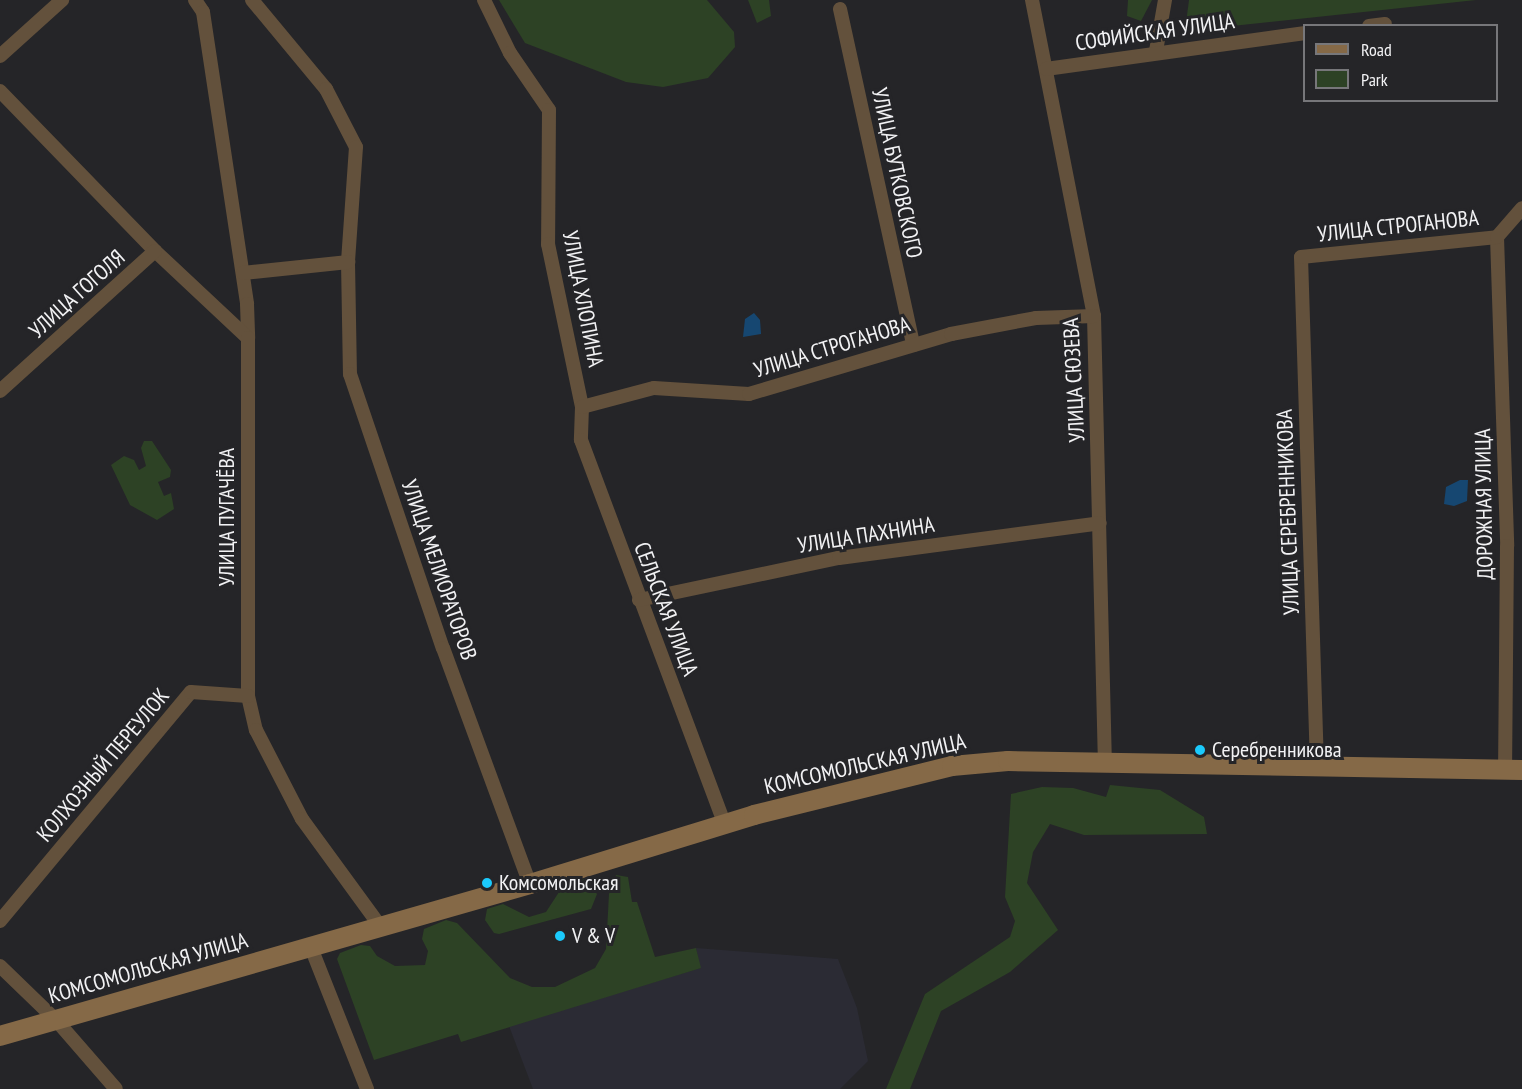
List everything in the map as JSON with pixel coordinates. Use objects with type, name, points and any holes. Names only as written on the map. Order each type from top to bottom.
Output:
[{"type":"main road","name":"КОМСОМОЛЬСКАЯ УЛИЦА","points":[[0,1036],[310,945],[530,884],[724,824],[952,766],[1008,760],[1514,770]]},
{"type":"street","points":[[0,56],[62,0]]},
{"type":"street","name":"УЛИЦА ПУГАЧЁВА","points":[[195,0],[203,12],[243,273],[248,338],[248,696]]},
{"type":"street","name":"УЛИЦА МЕЛИОРАТОРОВ","points":[[252,0],[326,89],[356,147],[348,262],[350,374],[443,648],[530,884]]},
{"type":"street","name":"УЛИЦА ХЛОПИНА","points":[[484,0],[510,53],[549,111],[548,244],[582,407]]},
{"type":"street","name":"УЛИЦА СЮЗЕВА","points":[[1032,0],[1094,316],[1105,763]]},
{"type":"street","points":[[1156,51],[1165,0]]},
{"type":"street","name":"УЛИЦА БУТКОВСКОГО","points":[[840,9],[913,345]]},
{"type":"street","name":"СОФИЙСКАЯ УЛИЦА","points":[[1046,69],[1156,51],[1303,33]]},
{"type":"street","points":[[0,91],[155,251],[248,338]]},
{"type":"street","name":"УЛИЦА СТРОГАНОВА","points":[[1301,257],[1497,237],[1522,208]]},
{"type":"street","name":"ДОРОЖНАЯ УЛИЦА","points":[[1497,237],[1514,770]]},
{"type":"street","name":"УЛИЦА ГОГОЛЯ","points":[[0,391],[155,251]]},
{"type":"street","name":"УЛИЦА СЕРЕБРЕННИКОВА","points":[[1301,257],[1317,766]]},
{"type":"street","points":[[243,273],[348,262]]},
{"type":"street","name":"УЛИЦА СТРОГАНОВА","points":[[582,407],[654,388],[749,394],[951,333],[1036,318],[1094,316]]},
{"type":"street","name":"СЕЛЬСКАЯ УЛИЦА","points":[[582,407],[581,440],[724,824]]},
{"type":"street","name":"УЛИЦА ПАХНИНА","points":[[639,600],[839,558],[1100,523]]},
{"type":"street","name":"КОЛХОЗНЫЙ ПЕРЕУЛОК","points":[[0,921],[191,693],[248,696]]},
{"type":"street","points":[[248,696],[256,730],[302,819],[380,926]]},
{"type":"street","points":[[310,945],[367,1089]]},
{"type":"street","points":[[0,966],[56,1020],[116,1089]]},
{"type":"shaded area","points":[[696,948],[838,959],[857,1008],[868,1061],[840,1089],[533,1089],[509,1026],[700,968]]},
{"type":"green space","points":[[499,0],[707,0],[734,32],[735,47],[708,78],[663,87],[626,82],[525,43]]},
{"type":"green space","points":[[748,0],[769,0],[771,16],[757,23]]},
{"type":"green space","points":[[1128,0],[1152,0],[1141,21],[1127,16]]},
{"type":"green space","points":[[1189,0],[1476,0],[1185,31]]},
{"type":"green space","points":[[144,441],[152,441],[171,470],[170,477],[158,482],[164,496],[171,493],[174,509],[157,520],[130,505],[111,465],[124,456],[134,460],[139,470],[146,466],[141,448]]},
{"type":"green space","points":[[1110,785],[1160,790],[1204,817],[1207,834],[1084,835],[1050,824],[1033,852],[1027,883],[1058,930],[1010,972],[941,1011],[910,1089],[886,1089],[925,994],[1010,937],[1015,921],[1005,897],[1011,794],[1042,787],[1073,788],[1106,797]]},
{"type":"green space","points":[[616,875],[628,877],[632,902],[637,902],[655,957],[696,948],[701,968],[461,1042],[458,1034],[374,1060],[337,959],[340,953],[361,945],[370,946],[377,956],[395,966],[425,965],[428,951],[422,939],[424,929],[446,920],[457,923],[510,978],[532,987],[555,987],[595,968],[606,949],[609,894]]},
{"type":"green space","points":[[584,879],[597,894],[591,909],[499,934],[494,933],[485,920],[487,909],[503,904],[529,917],[546,912],[561,889]]},
{"type":"water","points":[[754,313],[760,320],[761,334],[743,337],[745,319]]},
{"type":"water","points":[[1460,480],[1468,480],[1467,501],[1454,506],[1444,504],[1446,487]]},
{"type":"place","name":"Серебренникова","points":[[1200,750]]},
{"type":"place","name":"Комсомольская","points":[[487,883]]},
{"type":"place","name":"V & V","points":[[560,936]]}]
